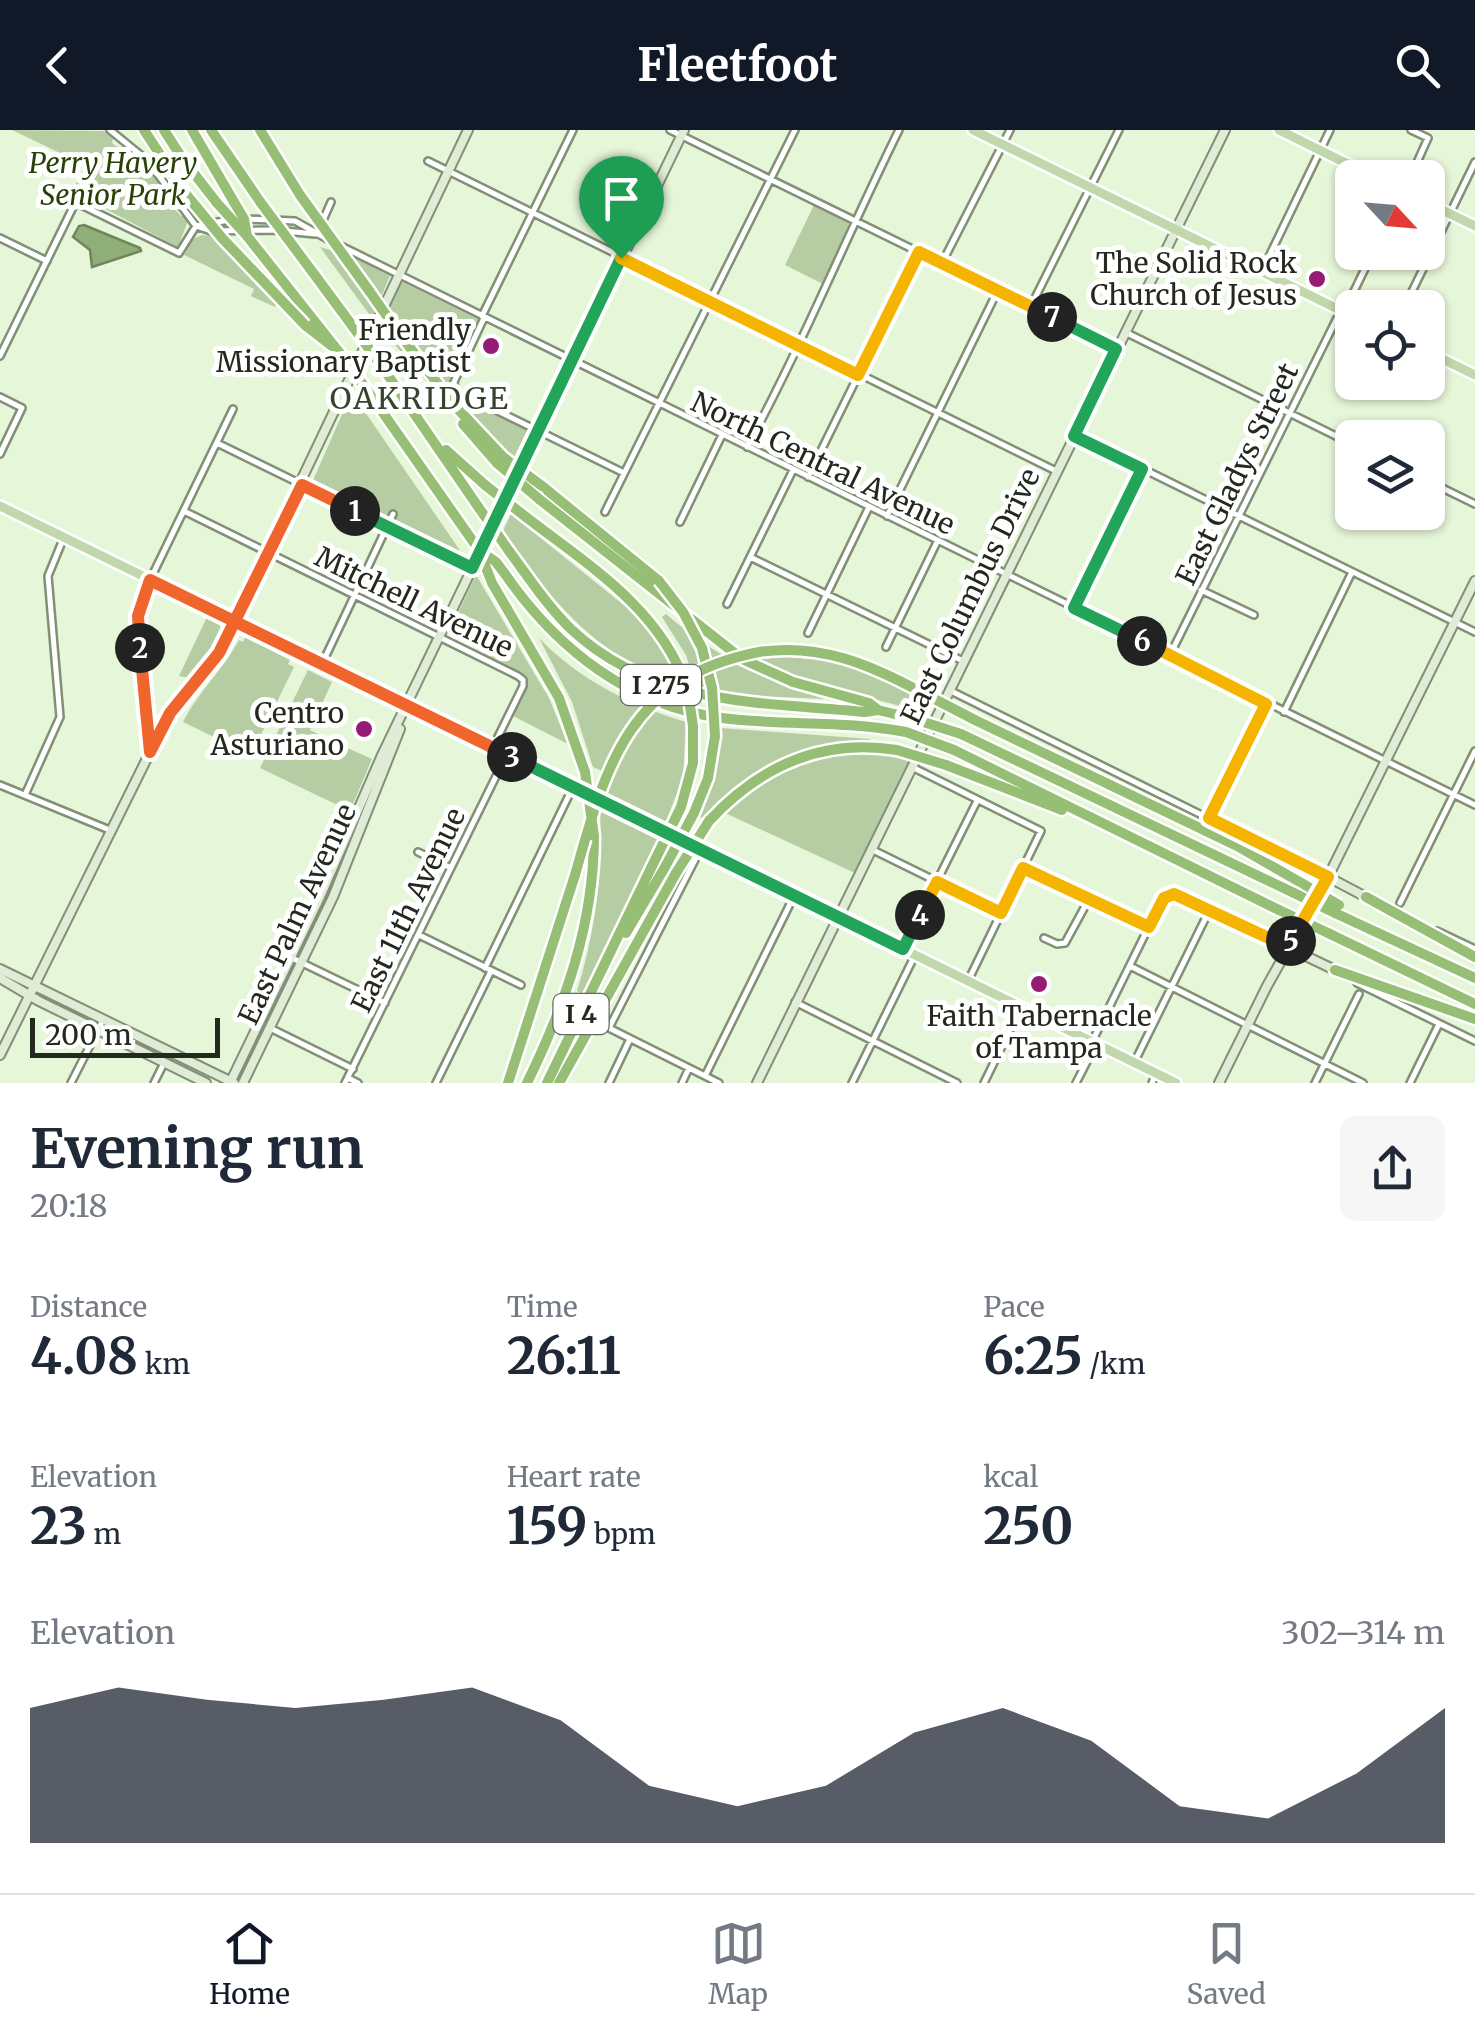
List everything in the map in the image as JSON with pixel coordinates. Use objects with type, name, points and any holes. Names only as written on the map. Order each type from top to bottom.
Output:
[{"type":"highway","points":[[144,130],[185,194],[222,238],[305,325],[339,352]]},
{"type":"highway","name":"I 275","points":[[164,130],[218,203],[305,306],[480,550],[496,562],[538,618],[566,646],[617,683],[666,705],[723,718],[817,722],[906,732],[954,750],[1475,1004]]},
{"type":"highway","points":[[192,130],[244,219],[247,236]]},
{"type":"highway","name":"I 275","points":[[211,130],[425,426],[509,552],[570,628],[611,660],[654,682],[732,702],[878,710],[961,734],[1294,893],[1337,909],[1475,978]]},
{"type":"highway","points":[[262,132],[300,195],[455,415],[539,499],[723,648],[776,676],[870,703],[878,710]]},
{"type":"highway","points":[[425,426],[484,485],[648,616],[672,651],[687,686],[693,762],[659,865]]},
{"type":"highway","points":[[500,460],[542,486],[659,581],[684,612],[702,648],[712,688],[716,736],[708,778],[694,814],[659,865]]},
{"type":"highway","points":[[480,550],[492,584],[559,698],[585,772],[594,836],[587,912],[574,970],[549,1038],[527,1083]]},
{"type":"highway","points":[[508,1083],[602,780],[614,755],[637,722],[691,676],[730,659],[759,652],[828,653],[876,669],[1236,846],[1305,885],[1337,909]]},
{"type":"highway","points":[[559,1083],[709,821],[748,784],[794,758],[842,746],[897,750],[1093,818]]},
{"type":"highway","name":"I 4","points":[[546,1083],[659,865]]},
{"type":"highway","points":[[1366,897],[1474,951]]},
{"type":"highway","points":[[1335,970],[1475,1019]]},
{"type":"main road","points":[[972,130],[1335,307]]},
{"type":"main road","points":[[1279,130],[1341,160]]},
{"type":"main road","points":[[1445,212],[1475,226]]},
{"type":"main road","points":[[1445,360],[1475,375]]},
{"type":"main road","points":[[0,506],[1094,1043],[1154,1078],[1176,1083]]},
{"type":"street","points":[[0,1055],[170,713],[213,663],[235,621],[468,130]]},
{"type":"street","points":[[573,130],[483,318],[454,382],[455,390],[624,473]]},
{"type":"street","points":[[670,130],[683,133],[1116,349]]},
{"type":"street","points":[[605,512],[795,130]]},
{"type":"street","points":[[747,448],[899,130]]},
{"type":"street","points":[[942,263],[1010,130]]},
{"type":"street","points":[[1031,307],[1119,130]]},
{"type":"street","name":"East Columbus Drive","points":[[757,1083],[1225,130]]},
{"type":"street","points":[[1262,271],[1330,130]]},
{"type":"street","points":[[1412,130],[1428,138],[1418,160]]},
{"type":"street","points":[[0,356],[77,198],[179,254],[196,226],[142,154],[110,131]]},
{"type":"street","name":"East Palm Avenue","points":[[231,1082],[439,637],[683,133]]},
{"type":"street","points":[[428,161],[1056,471]]},
{"type":"street","points":[[1413,290],[1475,162]]},
{"type":"street","points":[[317,234],[331,202]]},
{"type":"street","points":[[192,217],[206,222]]},
{"type":"street","name":"North Central Avenue","points":[[196,226],[206,222],[277,219],[302,224],[483,318],[1475,805]]},
{"type":"street","name":"North Central Avenue","points":[[196,226],[211,231],[317,234]]},
{"type":"street","points":[[0,238],[47,261]]},
{"type":"street","points":[[808,477],[919,252]]},
{"type":"street","points":[[887,516],[998,290]]},
{"type":"street","points":[[1125,332],[1335,436]]},
{"type":"street","name":"East Gladys Street","points":[[1170,655],[1290,413],[1335,332]]},
{"type":"street","points":[[0,397],[22,408],[0,454]]},
{"type":"street","points":[[150,752],[138,621],[150,580],[234,409]]},
{"type":"street","points":[[680,522],[722,436]]},
{"type":"street","points":[[1074,436],[1475,632]]},
{"type":"street","points":[[217,443],[472,568]]},
{"type":"street","points":[[1074,608],[1142,469]]},
{"type":"street","points":[[726,604],[793,470]]},
{"type":"street","points":[[1445,489],[1475,504]]},
{"type":"street","points":[[808,633],[869,507]]},
{"type":"street","name":"Mitchell Avenue","points":[[184,512],[518,676],[523,686],[493,748]]},
{"type":"street","points":[[322,664],[393,514]]},
{"type":"street","points":[[25,795],[60,717],[48,576],[64,537]]},
{"type":"street","points":[[886,646],[938,540]]},
{"type":"street","points":[[750,556],[963,661]]},
{"type":"street","points":[[1284,712],[1352,572]]},
{"type":"street","points":[[1219,1083],[1328,877],[1475,582]]},
{"type":"street","points":[[1201,590],[1254,615]]},
{"type":"street","points":[[949,690],[1366,897]]},
{"type":"street","points":[[1209,818],[1266,704]]},
{"type":"street","name":"East Palm Avenue","points":[[243,1083],[364,825],[407,705]]},
{"type":"street","points":[[1400,903],[1475,751]]},
{"type":"street","name":"East 11th Avenue","points":[[346,1081],[507,754]]},
{"type":"street","points":[[911,766],[1041,831],[968,981]]},
{"type":"street","points":[[0,786],[112,831]]},
{"type":"street","points":[[436,1083],[573,787]]},
{"type":"street","points":[[903,949],[977,801]]},
{"type":"street","points":[[870,849],[1001,913]]},
{"type":"street","points":[[700,850],[609,1028],[719,1083]]},
{"type":"street","points":[[418,852],[451,868]]},
{"type":"street","points":[[1023,868],[1149,927]]},
{"type":"street","points":[[1076,1083],[1160,904],[1170,895],[1210,909],[1475,1041]]},
{"type":"street","points":[[705,1076],[794,896]]},
{"type":"street","points":[[1044,938],[1065,944],[1088,899]]},
{"type":"street","points":[[1134,1063],[1210,909]]},
{"type":"street","points":[[419,935],[521,985]]},
{"type":"street","points":[[1474,951],[1475,938]]},
{"type":"street","points":[[852,1083],[916,955]]},
{"type":"street","points":[[292,958],[385,1003]]},
{"type":"street","points":[[1130,966],[1363,1083]]},
{"type":"street","points":[[0,969],[98,1030],[206,1083]]},
{"type":"street","points":[[0,978],[102,1020],[231,1082]]},
{"type":"street","points":[[1315,1083],[1359,994]]},
{"type":"street","points":[[795,1002],[958,1083]]},
{"type":"street","points":[[984,1083],[1021,1008]]},
{"type":"street","points":[[72,1083],[102,1020]]},
{"type":"street","points":[[1410,1083],[1439,1024]]},
{"type":"street","points":[[270,1028],[353,1068]]},
{"type":"street","points":[[609,1083],[630,1040]]},
{"type":"street","points":[[154,1083],[164,1062]]},
{"type":"street","points":[[682,1083],[689,1068]]},
{"type":"street","points":[[346,1081],[358,1083]]},
{"type":"green space","name":"Perry Havery Senior Park","points":[[12,130],[104,131],[113,138],[112,143],[134,159],[139,157],[173,198],[170,204],[181,216],[189,218],[178,247],[82,200],[83,193],[74,188],[85,165]]},
{"type":"green space","points":[[814,205],[849,223],[825,285],[785,265]]},
{"type":"green space","points":[[215,236],[278,302],[275,307],[251,296],[254,289],[184,255],[193,239]]},
{"type":"green space","points":[[320,247],[354,257],[390,276],[372,318]]},
{"type":"green space","points":[[398,280],[478,319],[448,387],[528,428],[530,433],[515,464],[450,409],[377,324]]},
{"type":"green space","points":[[354,396],[464,561],[393,525],[398,513],[390,510],[384,521],[311,485],[347,403]]},
{"type":"green space","points":[[511,514],[641,619],[677,679],[671,682],[642,669],[575,621],[502,533]]},
{"type":"green space","points":[[476,575],[549,698],[568,744],[513,716],[525,690],[522,674],[448,634]]},
{"type":"green space","points":[[666,614],[741,666],[825,699],[731,695],[697,689],[686,655],[662,617]]},
{"type":"green space","points":[[207,617],[220,625],[221,632],[206,660],[189,678],[179,676]]},
{"type":"green space","points":[[245,637],[290,660],[288,664],[294,667],[251,755],[183,722],[239,640],[243,642]]},
{"type":"green space","points":[[539,638],[571,666],[607,689],[686,722],[683,778],[664,826],[601,796],[609,774],[593,767],[572,702]]},
{"type":"green space","points":[[782,656],[839,662],[917,696],[911,709],[801,679],[752,658]]},
{"type":"green space","points":[[308,670],[332,682],[310,730],[338,744],[342,736],[346,738],[343,746],[372,759],[350,811],[260,768]]},
{"type":"green space","points":[[720,728],[870,742],[822,747],[778,762],[739,786],[704,819],[698,816],[714,774]]},
{"type":"green space","points":[[867,752],[910,760],[855,873],[723,812],[754,786],[789,767],[827,755]]},
{"type":"green space","points":[[600,808],[659,836],[582,994],[577,991],[589,946],[599,878]]},
{"type":"shaded area","points":[[79,226],[141,251],[92,267],[90,250],[73,237]]},
{"type":"place","name":"The Solid Rock Church of Jesus","points":[[1317,279]]},
{"type":"place","name":"Friendly Missionary Baptist","points":[[491,346]]},
{"type":"place","name":"Centro Asturiano","points":[[364,729]]},
{"type":"place","name":"Faith Tabernacle of Tampa","points":[[1039,984]]},
{"type":"district","name":"OAKRIDGE","points":[[420,398]]},
{"type":"route","points":[[621,258],[472,568],[302,485],[271,547],[266,558],[238,615],[235,621],[219,653],[170,713],[150,752],[138,621],[150,580],[230,618],[235,621],[306,656],[903,949],[937,882],[1001,913],[1023,868],[1149,927],[1164,898],[1174,894],[1288,947],[1328,877],[1209,818],[1266,704],[1074,608],[1142,469],[1074,436],[1116,349],[919,252],[858,375],[621,258]]}]
